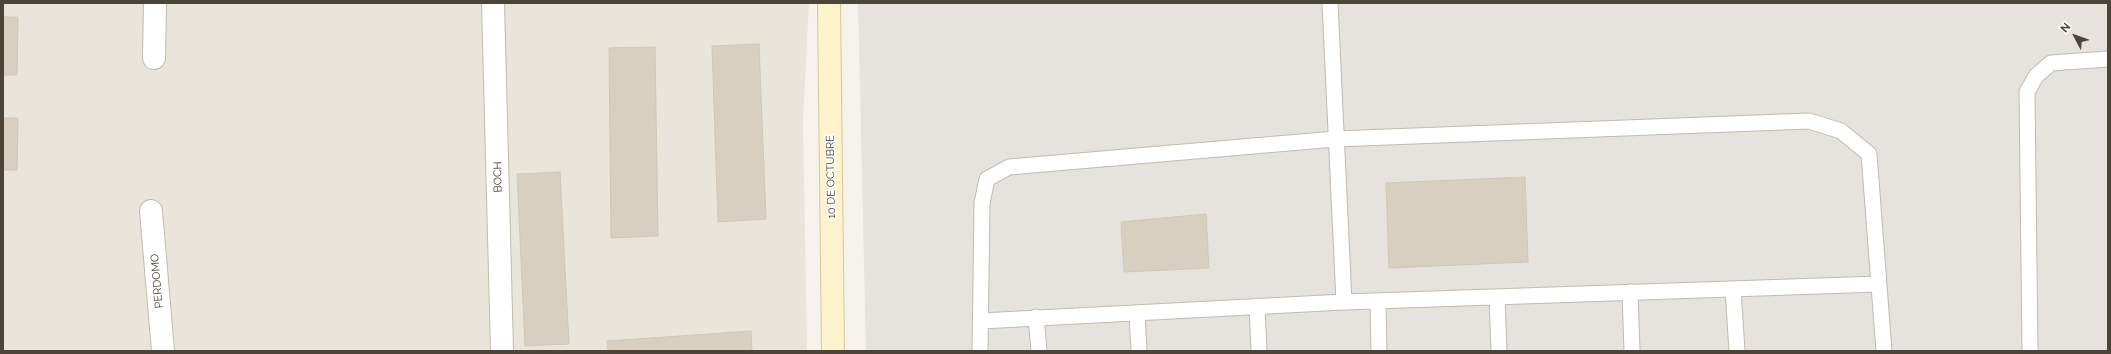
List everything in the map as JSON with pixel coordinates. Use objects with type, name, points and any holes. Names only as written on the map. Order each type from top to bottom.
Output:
[{"type":"main road","name":"10 DE OCTUBRE","points":[[829,3],[833,351]]},
{"type":"street","points":[[154,3],[154,58]]},
{"type":"street","name":"BOCH","points":[[494,3],[502,351]]},
{"type":"street","name":"PERDOMO","points":[[151,211],[163,351]]},
{"type":"lane","points":[[1330,3],[1335,139],[1344,302]]},
{"type":"lane","points":[[2030,351],[2027,92],[2036,76],[2051,63],[2108,59]]},
{"type":"lane","points":[[980,351],[982,203],[987,179],[1009,166],[1335,139],[1809,121],[1841,131],[1869,154],[1884,351]]},
{"type":"lane","points":[[981,320],[1344,302],[1879,284]]},
{"type":"lane","points":[[1733,289],[1737,351]]},
{"type":"lane","points":[[1630,292],[1632,351]]},
{"type":"lane","points":[[1496,297],[1499,351]]},
{"type":"lane","points":[[1378,301],[1379,351]]},
{"type":"lane","points":[[1257,306],[1259,351]]},
{"type":"lane","points":[[1137,313],[1139,351]]},
{"type":"lane","points":[[1036,318],[1038,351]]},
{"type":"shaded area","points":[[3,3],[809,3],[803,121],[807,351],[3,351]]},
{"type":"shaded area","points":[[858,3],[2108,3],[2108,351],[866,351]]},
{"type":"building","points":[[3,17],[18,17],[17,75],[3,75]]},
{"type":"building","points":[[759,44],[766,219],[718,222],[712,46]]},
{"type":"building","points":[[655,47],[658,236],[611,238],[609,48]]},
{"type":"building","points":[[3,118],[18,118],[17,170],[3,170]]},
{"type":"building","points":[[560,172],[569,344],[525,346],[517,174]]},
{"type":"building","points":[[1525,177],[1528,262],[1389,268],[1386,183]]},
{"type":"building","points":[[1206,214],[1209,268],[1124,272],[1121,222]]},
{"type":"building","points":[[751,331],[752,351],[608,351],[607,341]]}]
